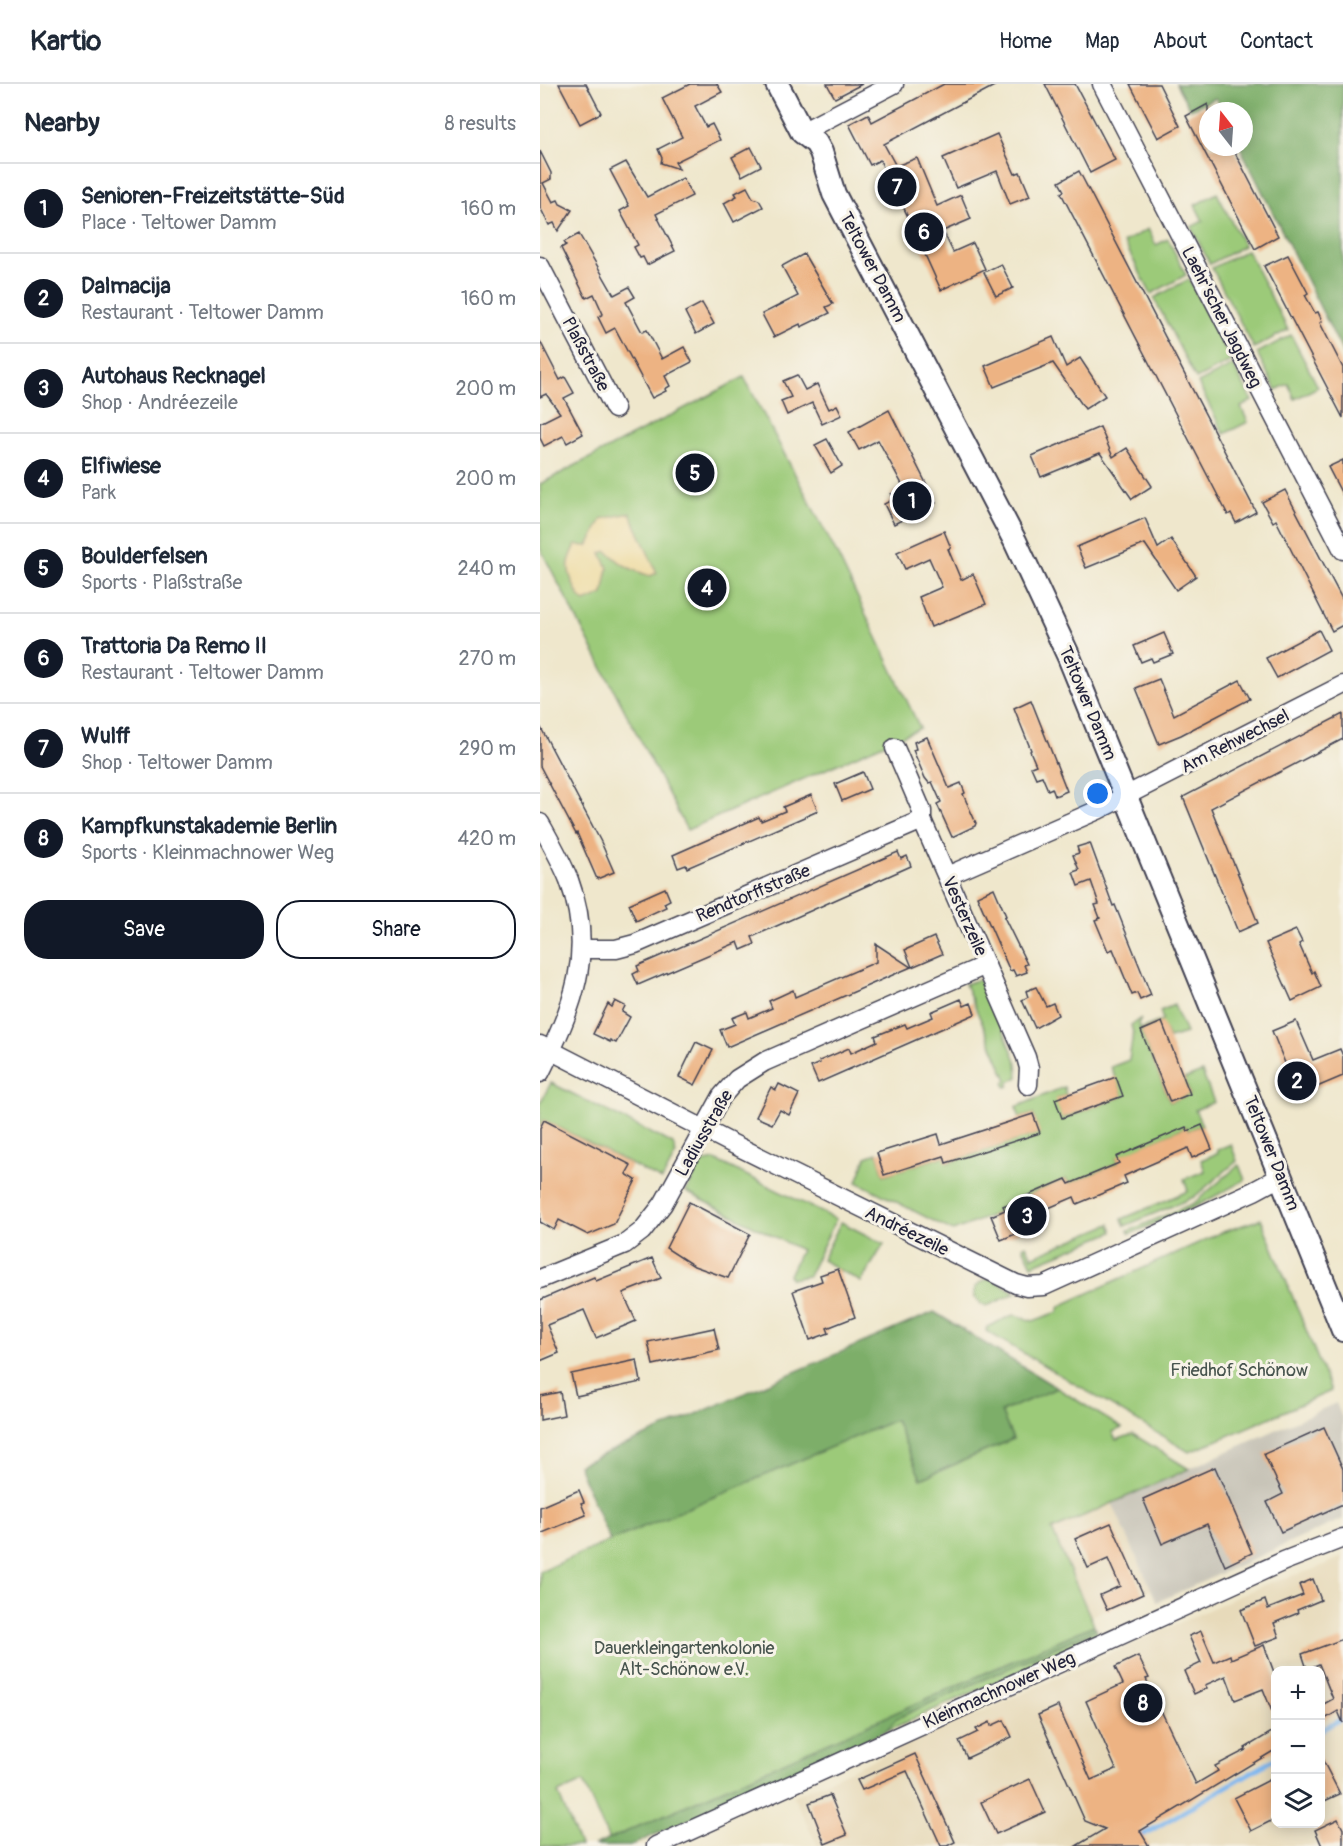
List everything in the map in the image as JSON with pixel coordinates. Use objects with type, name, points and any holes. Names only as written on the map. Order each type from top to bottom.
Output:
[{"type":"main road","name":"Teltower Damm","points":[[777,84],[802,132],[802,150],[834,194],[1015,542],[1078,678],[1343,1330]]},
{"type":"street","points":[[802,132],[894,84]]},
{"type":"street","name":"Laehr'scher Jagdweg","points":[[1101,84],[1343,550]]},
{"type":"street","name":"Plaßstraße","points":[[540,266],[615,409]]},
{"type":"street","name":"Am Rehwechsel","points":[[1126,796],[1343,685]]},
{"type":"street","name":"Vesterzeile","points":[[895,748],[922,811],[922,820],[1026,1057],[1029,1068],[1028,1085]]},
{"type":"street","points":[[948,876],[1126,796]]},
{"type":"street","name":"Rendtorffstraße","points":[[580,950],[616,949],[635,944],[922,820]]},
{"type":"street","points":[[540,823],[564,868],[571,887],[578,916],[580,950],[573,1000],[546,1048],[540,1073]]},
{"type":"street","name":"Ladiusstraße","points":[[540,1279],[625,1244],[642,1231],[663,1204],[722,1096],[737,1079],[755,1066],[986,965]]},
{"type":"street","name":"Andréezeile","points":[[546,1048],[704,1130],[1027,1287],[1044,1286],[1282,1176]]},
{"type":"street","name":"Kleinmachnower Weg","points":[[656,1846],[1274,1566],[1343,1538]]},
{"type":"shaded area","points":[[1336,1403],[1343,1420],[1343,1519],[1157,1602],[1112,1503]]},
{"type":"shaded area","points":[[1112,1503],[1151,1590],[1091,1616],[1052,1530]]},
{"type":"shaded area","points":[[1343,1556],[1343,1846],[818,1846],[793,1796],[1268,1583],[1315,1569]]},
{"type":"green space","points":[[1176,84],[1343,84],[1343,353],[1244,156],[1253,156],[1253,102],[1218,102],[1216,98],[1199,102],[1199,105],[1190,109]]},
{"type":"green space","points":[[1217,193],[1244,246],[1210,264],[1191,227],[1203,221],[1195,205]]},
{"type":"green space","points":[[1148,229],[1156,245],[1168,239],[1186,275],[1151,294],[1124,242]]},
{"type":"green space","points":[[1247,250],[1288,330],[1254,348],[1212,268]]},
{"type":"green space","points":[[1189,279],[1231,361],[1196,379],[1154,298]]},
{"type":"green space","points":[[1291,335],[1318,387],[1295,399],[1288,384],[1276,390],[1257,353]]},
{"type":"green space","points":[[1233,365],[1252,401],[1241,407],[1248,422],[1224,434],[1198,383]]},
{"type":"green space","points":[[744,377],[838,556],[920,728],[687,830],[540,548],[540,484]]},
{"type":"green space","points":[[977,980],[984,984],[1017,1063],[1018,1077],[1009,1082],[1009,1086],[1006,1087],[1004,1082],[1007,1080],[965,984]]},
{"type":"green space","points":[[1174,1005],[1186,1033],[1169,1038],[1161,1023],[1141,1031],[1170,1102],[1190,1094],[1184,1079],[1202,1072],[1214,1102],[1195,1110],[1202,1125],[1188,1131],[1186,1127],[1116,1158],[1119,1163],[1069,1184],[1066,1179],[1003,1206],[1005,1210],[953,1231],[857,1182],[866,1157],[877,1153],[884,1175],[944,1156],[947,1163],[1039,1133],[1033,1114],[1020,1118],[1016,1107],[1064,1087],[1066,1095],[1056,1099],[1063,1118],[1123,1096],[1111,1067],[1129,1060],[1133,1033],[1131,1025],[1141,1018],[1138,1024],[1140,1029],[1163,1020],[1160,1011]]},
{"type":"green space","points":[[551,1083],[673,1144],[676,1154],[662,1180],[544,1120],[540,1128],[540,1103]]},
{"type":"green space","points":[[1231,1144],[1237,1161],[1194,1197],[1125,1226],[1122,1219],[1188,1191],[1184,1179],[1205,1171],[1201,1160],[1218,1153],[1217,1150]]},
{"type":"green space","points":[[715,1160],[836,1219],[808,1276],[791,1279],[789,1275],[801,1250],[686,1192],[701,1163]]},
{"type":"green space","points":[[1239,1165],[1245,1180],[1195,1207],[1130,1234],[1128,1231],[1194,1203]]},
{"type":"green space","name":"Friedhof Schönow","points":[[1261,1219],[1331,1391],[1202,1447],[1189,1452],[986,1331],[987,1327],[1011,1316],[1015,1315],[1033,1321],[1058,1312],[1060,1306],[1220,1233]]},
{"type":"green space","points":[[841,1222],[884,1244],[861,1282],[822,1260]]},
{"type":"green space","points":[[1110,1224],[1113,1232],[1032,1265],[1023,1247],[1026,1245],[1032,1257]]},
{"type":"green space","points":[[990,1278],[1016,1293],[987,1306],[981,1304],[975,1297],[976,1287]]},
{"type":"green space","points":[[934,1312],[1057,1388],[1001,1412],[1013,1439],[921,1479],[895,1420],[610,1541],[578,1465]]},
{"type":"green space","name":"Dauerkleingartenkolonie Alt-Schönow e.V.","points":[[1057,1388],[1122,1428],[1112,1432],[1116,1440],[1133,1434],[1189,1469],[1052,1530],[1094,1625],[609,1840],[583,1782],[558,1793],[580,1846],[540,1846],[540,1571],[895,1419],[921,1479],[1013,1439],[1001,1412]]},
{"type":"green space","points":[[1094,1625],[1096,1629],[897,1718],[886,1731],[630,1846],[594,1846]]},
{"type":"green space","points":[[1096,1629],[1099,1636],[886,1731],[897,1718]]},
{"type":"sand","points":[[630,513],[657,573],[650,576],[643,574],[622,564],[607,551],[601,553],[608,568],[603,594],[585,602],[578,595],[570,574],[569,561],[576,545],[588,546],[602,519]]},
{"type":"building","points":[[559,84],[586,84],[601,113],[580,124]]},
{"type":"building","points":[[690,84],[717,84],[722,92],[695,106],[706,127],[712,124],[720,140],[675,162],[679,169],[661,163],[662,158],[658,149],[682,137],[662,98]]},
{"type":"building","points":[[827,84],[862,84],[835,98]]},
{"type":"building","points":[[944,84],[998,84],[884,144],[896,166],[917,158],[937,206],[961,195],[971,219],[943,231],[953,252],[973,243],[985,269],[941,290],[902,204],[899,205],[880,160],[870,165],[849,124],[868,114],[872,122]]},
{"type":"building","points":[[1045,84],[1075,84],[1115,160],[1090,173]]},
{"type":"building","points":[[1130,84],[1159,84],[1180,126],[1158,138]]},
{"type":"building","points":[[1199,109],[1199,141],[1186,116]]},
{"type":"building","points":[[997,134],[1015,174],[1020,172],[1030,196],[1010,204],[997,171],[956,188],[943,158]]},
{"type":"building","points":[[751,147],[761,166],[742,176],[732,157]]},
{"type":"building","points":[[540,151],[551,173],[551,179],[543,183],[553,202],[558,200],[560,204],[572,210],[558,231],[554,223],[549,225],[540,207]]},
{"type":"building","points":[[1207,156],[1237,156],[1278,236],[1255,249]]},
{"type":"building","points":[[626,162],[647,197],[683,178],[692,196],[656,214],[675,251],[647,265],[634,247],[638,245],[620,211],[629,206],[610,170]]},
{"type":"building","points":[[1079,171],[1256,512],[1236,523],[1231,513],[1228,515],[1061,193],[1064,191],[1059,182]]},
{"type":"building","points":[[747,187],[753,198],[759,200],[763,207],[734,222],[724,203],[737,196],[735,193]]},
{"type":"building","points":[[579,234],[614,295],[629,287],[635,297],[626,302],[642,332],[647,330],[662,359],[684,347],[692,362],[665,376],[670,386],[665,389],[666,391],[652,398],[615,328],[606,333],[598,317],[603,314],[594,294],[586,298],[561,248],[566,245],[564,242]]},
{"type":"building","points":[[804,254],[833,304],[826,307],[830,313],[774,337],[762,314],[798,296],[782,266]]},
{"type":"building","points":[[1288,255],[1308,293],[1305,295],[1315,313],[1318,312],[1322,321],[1320,323],[1343,368],[1343,418],[1264,266]]},
{"type":"building","points":[[1001,264],[1013,288],[996,296],[984,272]]},
{"type":"building","points":[[702,303],[714,324],[696,334],[685,312]]},
{"type":"building","points":[[1053,337],[1066,367],[1080,358],[1105,396],[1085,409],[1053,363],[994,387],[985,366]]},
{"type":"building","points":[[540,341],[560,380],[565,377],[574,393],[564,398],[583,434],[567,443],[563,436],[544,446],[540,438],[540,423],[560,413],[546,394],[540,397]]},
{"type":"building","points":[[797,375],[805,390],[817,384],[829,409],[837,405],[842,415],[822,424],[812,403],[787,415],[781,401],[791,397],[783,381]]},
{"type":"building","points":[[889,410],[936,503],[894,524],[884,504],[894,499],[891,494],[904,488],[878,440],[859,450],[849,432]]},
{"type":"building","points":[[1100,427],[1113,457],[1127,448],[1152,486],[1132,499],[1100,453],[1041,477],[1032,456]]},
{"type":"building","points":[[827,439],[842,466],[831,473],[815,445]]},
{"type":"building","points":[[1343,460],[1343,496],[1328,467]]},
{"type":"building","points":[[1285,490],[1343,601],[1343,625],[1332,631],[1276,520],[1273,522],[1262,502]]},
{"type":"building","points":[[1145,518],[1158,548],[1171,539],[1196,576],[1176,590],[1145,544],[1086,568],[1077,547]]},
{"type":"building","points":[[944,531],[951,548],[948,549],[961,580],[973,574],[986,604],[931,627],[919,597],[942,587],[929,558],[905,569],[897,552]]},
{"type":"building","points":[[1319,630],[1329,650],[1277,678],[1266,658]]},
{"type":"building","points":[[1164,633],[1173,654],[1153,662],[1151,658],[1141,662],[1134,646]]},
{"type":"building","points":[[1159,679],[1174,715],[1240,680],[1250,699],[1159,744],[1136,688]]},
{"type":"building","points":[[1031,700],[1067,791],[1055,796],[1052,788],[1048,790],[1042,776],[1036,778],[1031,767],[1036,765],[1014,708]]},
{"type":"building","points":[[1343,714],[1343,739],[1211,808],[1258,923],[1238,932],[1183,797]]},
{"type":"building","points":[[540,726],[601,842],[614,872],[597,879],[577,833],[540,766]]},
{"type":"building","points":[[927,737],[949,788],[961,783],[965,793],[963,794],[976,823],[975,826],[952,837],[937,804],[941,802],[932,782],[929,783],[925,778],[913,750],[916,749],[914,742]]},
{"type":"building","points":[[863,772],[870,789],[842,801],[835,784]]},
{"type":"building","points":[[811,795],[818,811],[687,868],[686,865],[678,868],[673,855],[759,817],[761,821],[785,811],[783,807]]},
{"type":"building","points":[[1090,843],[1113,906],[1115,905],[1151,995],[1140,1000],[1137,993],[1132,995],[1113,949],[1108,951],[1095,920],[1100,918],[1095,905],[1099,904],[1091,881],[1078,886],[1073,872],[1079,870],[1073,855],[1079,853],[1077,847]]},
{"type":"building","points":[[898,852],[901,859],[907,856],[911,866],[752,937],[755,944],[741,950],[738,942],[638,985],[633,974],[639,971],[637,966]]},
{"type":"building","points":[[665,888],[670,900],[664,903],[666,907],[636,921],[629,904]]},
{"type":"building","points":[[994,888],[1006,916],[1004,917],[1027,964],[1024,965],[1027,972],[1016,976],[1013,970],[1010,971],[977,896]]},
{"type":"building","points":[[1296,930],[1302,942],[1299,944],[1321,987],[1292,1001],[1266,943]]},
{"type":"building","points":[[934,937],[942,954],[912,967],[905,950]]},
{"type":"building","points":[[876,944],[911,967],[727,1047],[720,1030],[735,1024],[732,1018],[747,1012],[749,1018],[772,1008],[769,1001],[793,990],[795,997],[876,962]]},
{"type":"building","points":[[1036,987],[1046,1006],[1053,1003],[1058,1015],[1035,1028],[1022,1000],[1028,997],[1026,991]]},
{"type":"building","points":[[961,999],[964,1006],[971,1003],[975,1014],[818,1083],[811,1067],[820,1063],[819,1061],[849,1048],[851,1053],[877,1041],[875,1036],[905,1024],[907,1028],[933,1017],[931,1012]]},
{"type":"building","points":[[615,1001],[625,1006],[622,1012],[630,1017],[616,1043],[593,1034],[608,1004],[612,1007]]},
{"type":"building","points":[[1296,1021],[1313,1060],[1340,1049],[1343,1056],[1343,1076],[1298,1095],[1272,1031]]},
{"type":"building","points":[[1162,1022],[1190,1094],[1170,1102],[1141,1031]]},
{"type":"building","points":[[696,1042],[713,1050],[695,1085],[679,1077]]},
{"type":"building","points":[[1116,1077],[1123,1096],[1062,1118],[1055,1099]]},
{"type":"building","points":[[779,1084],[799,1094],[789,1115],[780,1110],[772,1124],[756,1117],[771,1087],[776,1090]]},
{"type":"building","points":[[1033,1114],[1040,1133],[946,1163],[944,1156],[884,1175],[877,1153],[938,1134],[941,1144]]},
{"type":"building","points":[[544,1120],[631,1165],[626,1174],[636,1180],[614,1224],[588,1235],[559,1220],[554,1230],[540,1222],[540,1128]]},
{"type":"building","points":[[1202,1125],[1212,1149],[1192,1158],[1188,1148],[1124,1176],[1127,1183],[1077,1204],[1074,1197],[1016,1222],[1020,1232],[1001,1240],[991,1216],[1005,1210],[1003,1206],[1066,1179],[1069,1184],[1119,1163],[1116,1157],[1186,1127],[1188,1131]]},
{"type":"building","points":[[689,1202],[750,1234],[728,1278],[694,1266],[666,1248]]},
{"type":"building","points":[[652,1258],[661,1278],[623,1293],[636,1321],[596,1338],[584,1310],[547,1325],[559,1353],[540,1361],[540,1300],[594,1277],[596,1281]]},
{"type":"building","points":[[838,1269],[855,1317],[827,1328],[829,1333],[810,1340],[793,1291],[822,1281],[820,1275]]},
{"type":"building","points":[[714,1328],[719,1350],[653,1365],[648,1342]]},
{"type":"building","points":[[637,1360],[641,1382],[576,1396],[571,1374]]},
{"type":"building","points":[[560,1392],[564,1415],[540,1420],[540,1396]]},
{"type":"building","points":[[1324,1427],[1343,1469],[1343,1504],[1281,1532],[1267,1502],[1283,1494],[1264,1454]]},
{"type":"building","points":[[1215,1467],[1252,1553],[1225,1566],[1207,1524],[1162,1544],[1143,1499]]},
{"type":"building","points":[[579,1490],[586,1515],[540,1534],[540,1507]]},
{"type":"building","points":[[1111,1523],[1143,1594],[1107,1610],[1100,1595],[1120,1586],[1108,1559],[1088,1568],[1075,1539]]},
{"type":"building","points":[[1313,1579],[1321,1600],[1274,1623],[1279,1637],[1255,1646],[1241,1610],[1265,1600],[1268,1609],[1303,1595],[1299,1585]]},
{"type":"building","points":[[1201,1631],[1214,1662],[1230,1655],[1231,1659],[1264,1645],[1272,1666],[1271,1709],[1263,1689],[1235,1700],[1226,1676],[1205,1685],[1207,1688],[1194,1694],[1184,1671],[1201,1663],[1189,1636]]},
{"type":"building","points":[[1343,1639],[1343,1723],[1338,1711],[1325,1719],[1325,1703],[1333,1699],[1325,1679],[1325,1666],[1319,1664],[1306,1666],[1302,1654]]},
{"type":"building","points":[[1138,1656],[1149,1678],[1146,1679],[1196,1784],[1218,1771],[1215,1766],[1246,1750],[1245,1748],[1271,1732],[1271,1752],[1140,1831],[1149,1846],[1076,1846],[1105,1829],[1085,1821],[1038,1715],[1058,1706],[1091,1780],[1116,1769],[1086,1701],[1123,1684],[1115,1667]]},
{"type":"building","points":[[1004,1720],[1012,1737],[967,1758],[959,1741],[978,1732],[976,1729],[990,1722],[991,1726]]},
{"type":"building","points":[[915,1754],[955,1842],[947,1846],[941,1846],[907,1771],[862,1790],[857,1780]]},
{"type":"building","points":[[1325,1765],[1340,1794],[1325,1801]]},
{"type":"building","points":[[1030,1779],[1045,1812],[996,1834],[981,1802]]},
{"type":"building","points":[[1271,1779],[1271,1821],[1251,1831],[1234,1798]]},
{"type":"building","points":[[830,1795],[847,1835],[825,1844],[809,1803]]},
{"type":"building","points":[[1338,1819],[1343,1829],[1343,1846],[1322,1846],[1315,1830],[1325,1828],[1325,1825]]},
{"type":"waterway","points":[[1325,1728],[1343,1718]]},
{"type":"waterway","points":[[1138,1838],[1271,1761]]},
{"type":"place","name":"Wulff","points":[[897,187]]},
{"type":"place","name":"Trattoria Da Remo II","points":[[924,232]]},
{"type":"place","name":"Boulderfelsen","points":[[695,473]]},
{"type":"place","name":"Senioren-Freizeitstätte-Süd","points":[[912,501]]},
{"type":"place","name":"Elfiwiese","points":[[707,588]]},
{"type":"place","name":"Dalmacija","points":[[1297,1081]]},
{"type":"place","name":"Autohaus Recknagel","points":[[1027,1216]]},
{"type":"place","name":"Kampfkunstakademie Berlin","points":[[1143,1703]]}]
